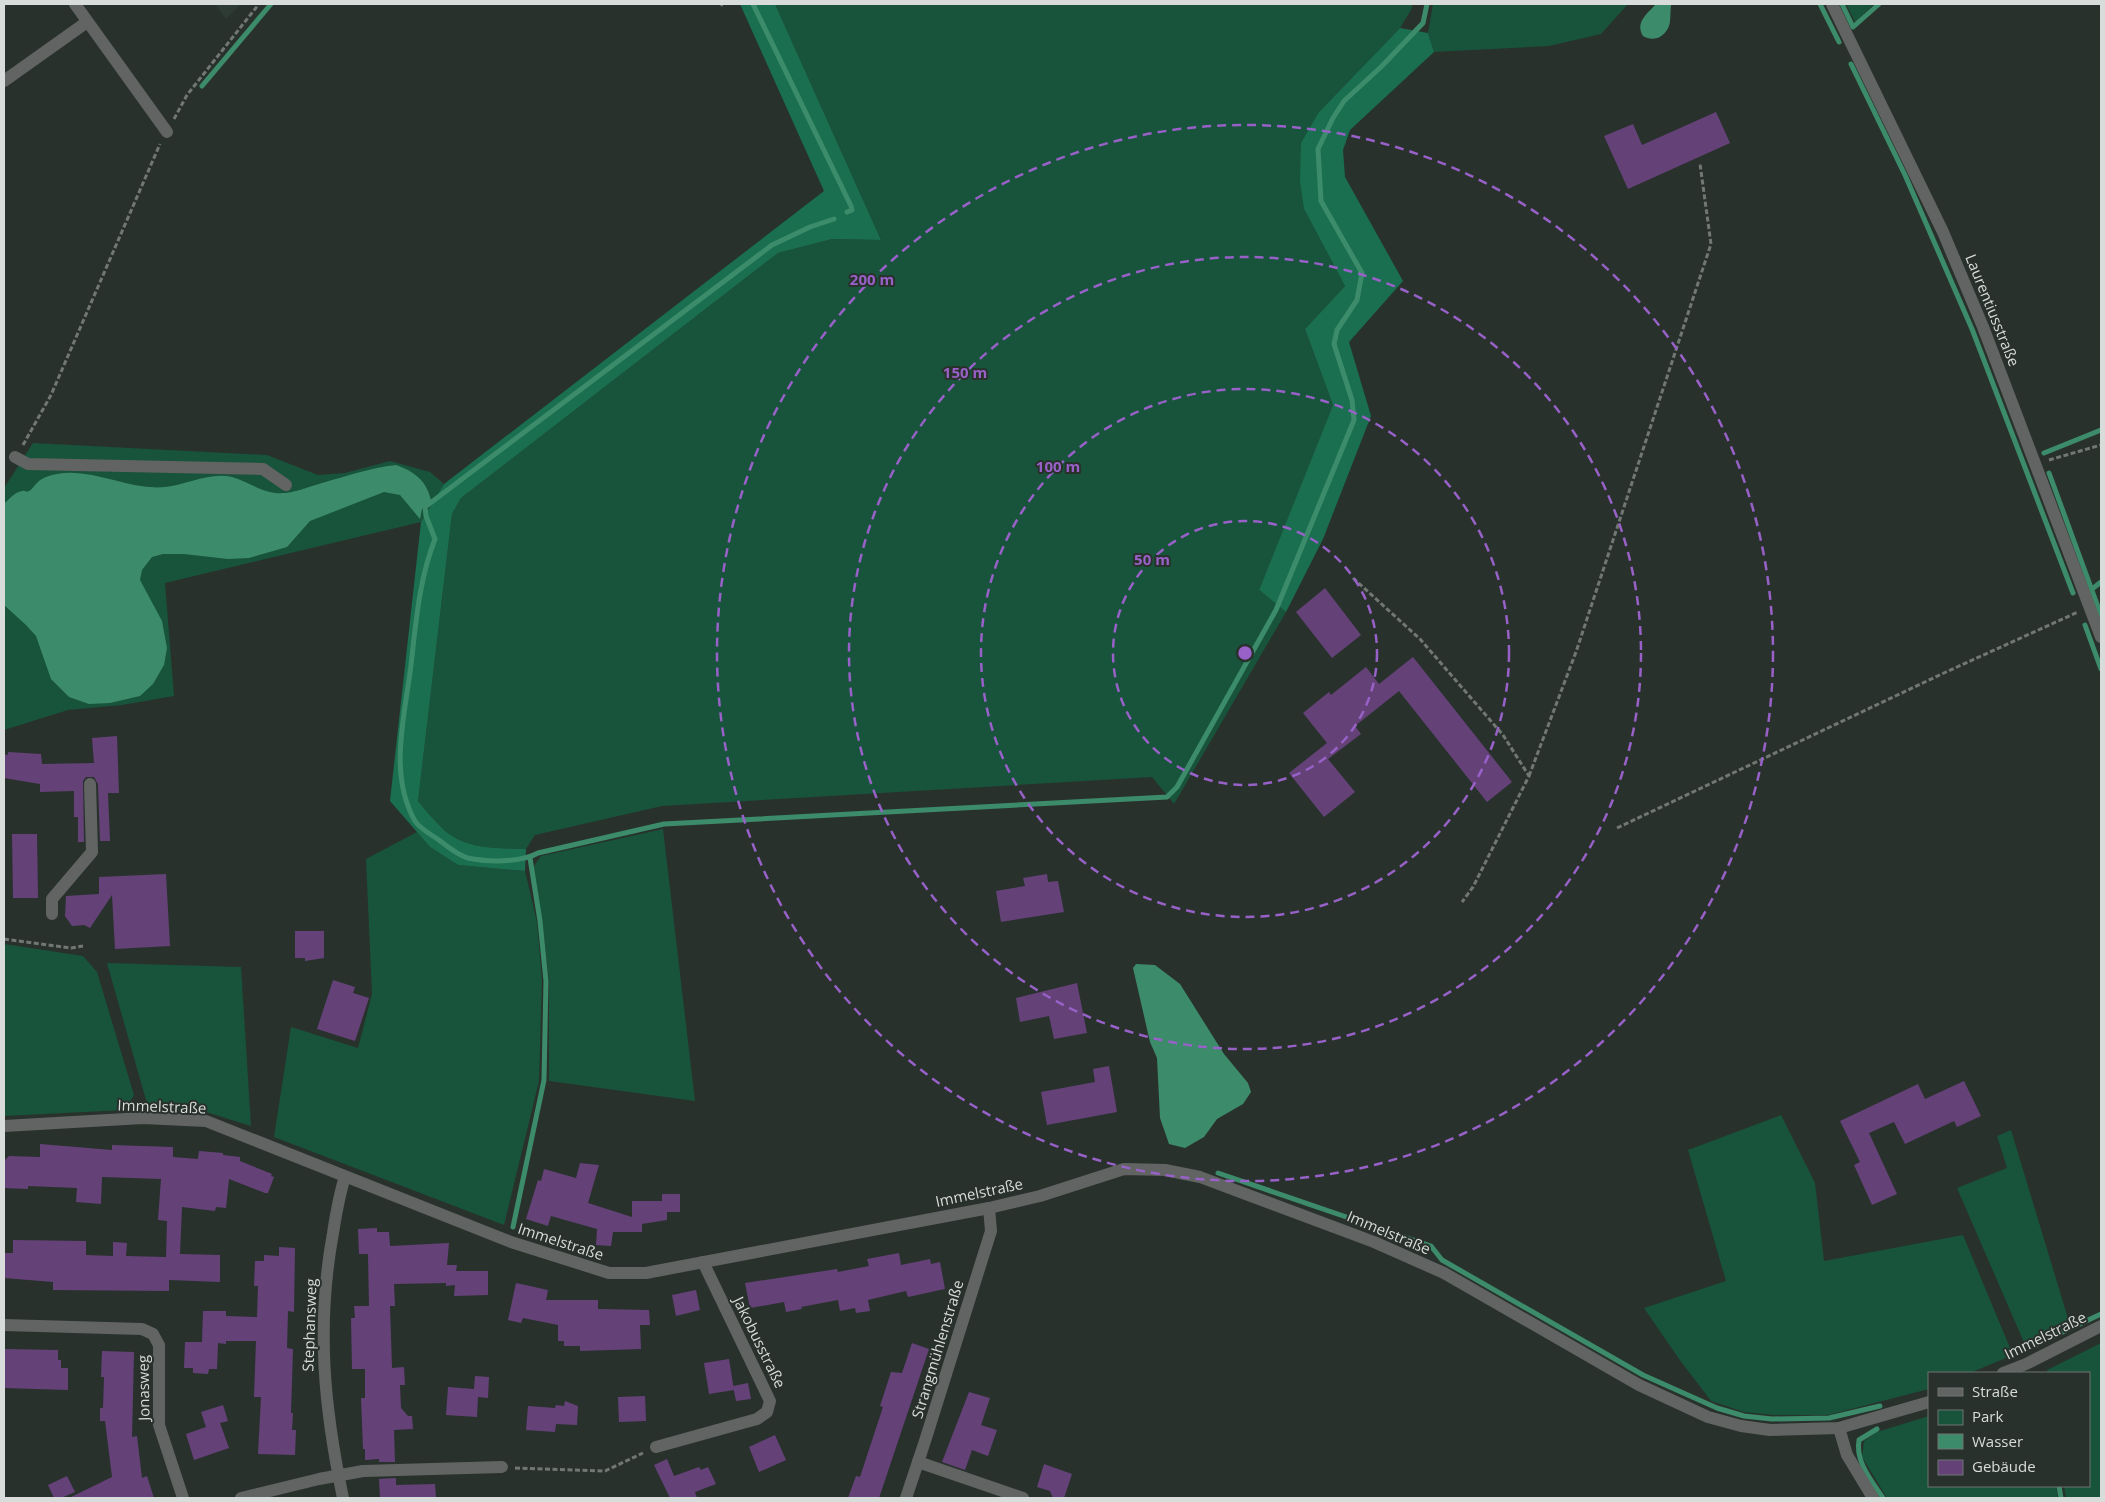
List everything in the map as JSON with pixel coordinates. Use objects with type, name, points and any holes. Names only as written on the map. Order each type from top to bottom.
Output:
[{"type":"street","points":[[75,4],[167,132]]},
{"type":"street","name":"Laurentiusstraße","points":[[1832,4],[1943,232],[1984,327],[2101,637]]},
{"type":"street","points":[[4,81],[88,22]]},
{"type":"street","points":[[15,457],[28,464],[263,469],[286,486]]},
{"type":"street","points":[[52,914],[52,899],[92,852],[90,784]]},
{"type":"street","name":"Immelstraße","points":[[4,1126],[143,1118],[206,1121],[511,1242],[609,1273],[646,1273],[989,1208],[1040,1196],[1124,1169],[1165,1170],[1200,1177],[1374,1242],[1444,1273],[1639,1385],[1708,1417],[1741,1426],[1770,1430],[1839,1428],[1928,1402]]},
{"type":"street","name":"Stephansweg","points":[[343,1498],[331,1439],[324,1386],[323,1332],[330,1249],[340,1192],[345,1177]]},
{"type":"street","name":"Strangmühlenstraße","points":[[906,1498],[991,1231],[989,1208]]},
{"type":"street","name":"Jakobusstraße","points":[[656,1446],[757,1419],[767,1412],[770,1401],[703,1262]]},
{"type":"street","name":"Jonasweg","points":[[4,1325],[142,1329],[153,1334],[159,1345],[159,1425],[183,1498]]},
{"type":"street","name":"Immelstraße","points":[[2005,1372],[2026,1364],[2101,1326]]},
{"type":"street","points":[[1839,1428],[1847,1455],[1873,1498]]},
{"type":"street","points":[[918,1462],[1023,1498]]},
{"type":"street","points":[[241,1498],[363,1471],[502,1467]]},
{"type":"path","points":[[15,457],[51,395],[157,149],[187,95],[259,4]]},
{"type":"path","points":[[1462,902],[1473,887],[1529,776],[1576,652],[1711,244],[1700,164]]},
{"type":"path","points":[[2036,464],[2101,445]]},
{"type":"path","points":[[1353,578],[1420,639],[1503,735],[1529,776]]},
{"type":"path","points":[[1617,828],[1937,676],[2090,607]]},
{"type":"path","points":[[4,939],[71,948],[83,946]]},
{"type":"path","points":[[502,1467],[605,1471],[656,1446]]},
{"type":"shaded area","points":[[215,4],[241,4],[226,19]]},
{"type":"shaded area","points":[[740,4],[775,4],[881,240],[832,239],[778,253],[461,498],[452,514],[418,801],[444,830],[453,837],[483,847],[526,849],[525,871],[458,865],[430,847],[390,801],[421,522],[444,484],[824,191]]},
{"type":"shaded area","points":[[1400,28],[1428,33],[1434,52],[1350,130],[1343,150],[1345,177],[1403,281],[1349,342],[1371,416],[1323,539],[1286,612],[1259,590],[1333,405],[1305,329],[1345,286],[1304,209],[1300,181],[1301,143],[1319,112]]},
{"type":"green space","points":[[775,4],[1413,4],[1400,28],[1319,112],[1304,209],[1345,286],[1305,329],[1333,405],[1259,590],[1286,612],[1174,804],[1152,777],[662,806],[535,835],[526,849],[483,847],[453,837],[444,830],[418,801],[452,514],[461,498],[778,253],[832,239],[881,240]]},
{"type":"green space","points":[[1433,4],[1628,4],[1601,34],[1549,46],[1434,52],[1428,33]]},
{"type":"green space","points":[[1846,4],[1874,4],[1855,22]]},
{"type":"green space","points":[[33,443],[267,455],[318,475],[345,473],[390,461],[430,472],[444,484],[421,522],[165,583],[174,696],[122,705],[68,710],[4,730],[4,488]]},
{"type":"green space","points":[[663,829],[695,1101],[549,1081],[549,980],[542,920],[532,869],[541,856]]},
{"type":"green space","points":[[417,832],[430,847],[458,865],[525,871],[537,922],[542,981],[539,1081],[504,1225],[274,1137],[291,1027],[358,1048],[372,994],[366,859]]},
{"type":"green space","points":[[4,944],[83,956],[97,972],[134,1095],[125,1110],[4,1116]]},
{"type":"green space","points":[[107,963],[241,967],[251,1126],[206,1112],[156,1110],[146,1100]]},
{"type":"green space","points":[[1781,1115],[1815,1183],[1824,1261],[1963,1235],[2013,1355],[1972,1372],[1928,1372],[1928,1389],[1828,1415],[1773,1415],[1744,1412],[1711,1401],[1644,1308],[1726,1281],[1688,1150]]},
{"type":"green space","points":[[2011,1130],[2070,1325],[2026,1347],[1957,1188],[2007,1168],[1997,1136]]},
{"type":"green space","points":[[2101,1343],[2101,1498],[2066,1498],[2064,1487],[2090,1487],[2090,1372],[2048,1372],[2047,1370]]},
{"type":"green space","points":[[1928,1416],[1928,1487],[2056,1487],[2058,1498],[1887,1498],[1862,1457],[1864,1441],[1877,1432]]},
{"type":"water","points":[[1656,4],[1671,4],[1670,22],[1667,30],[1661,36],[1651,39],[1643,36],[1640,27],[1643,18]]},
{"type":"water","points":[[396,465],[419,478],[429,493],[431,500],[422,509],[420,519],[400,495],[384,492],[310,521],[287,547],[249,558],[228,559],[184,554],[163,554],[152,557],[142,570],[140,580],[162,621],[167,648],[164,665],[153,684],[140,696],[110,703],[89,704],[69,697],[51,679],[36,636],[4,605],[4,504],[17,493],[29,491],[46,477],[61,473],[75,473],[135,485],[165,487],[206,477],[223,476],[232,477],[269,492],[287,493],[368,470]]},
{"type":"water","points":[[1136,964],[1155,965],[1180,984],[1224,1054],[1248,1083],[1251,1092],[1243,1104],[1217,1119],[1204,1137],[1185,1148],[1169,1144],[1160,1118],[1157,1058],[1150,1042],[1133,968]]},
{"type":"building","points":[[1716,112],[1730,143],[1628,189],[1604,136],[1633,124],[1642,145]]},
{"type":"building","points":[[1325,588],[1361,635],[1332,658],[1296,612]]},
{"type":"building","points":[[1413,657],[1512,782],[1487,802],[1399,691],[1355,726],[1361,734],[1328,759],[1355,792],[1324,817],[1289,773],[1327,743],[1303,713],[1329,692],[1331,695],[1366,667],[1379,684]]},
{"type":"building","points":[[117,736],[119,793],[108,793],[110,841],[100,841],[98,784],[94,777],[86,777],[83,781],[84,842],[78,842],[78,817],[74,817],[74,791],[40,792],[40,784],[4,778],[4,754],[8,755],[8,752],[41,754],[42,764],[94,763],[92,738]]},
{"type":"building","points":[[12,834],[37,834],[38,898],[13,898]]},
{"type":"building","points":[[166,874],[170,946],[115,949],[112,895],[90,928],[84,925],[72,926],[65,916],[66,896],[99,894],[99,877]]},
{"type":"building","points":[[1047,874],[1048,882],[1058,881],[1064,912],[1001,922],[996,891],[1025,886],[1023,878]]},
{"type":"building","points":[[295,931],[324,931],[324,958],[305,961],[305,958],[295,958]]},
{"type":"building","points":[[333,980],[355,987],[353,993],[369,998],[355,1041],[317,1029]]},
{"type":"building","points":[[1077,983],[1087,1033],[1054,1039],[1049,1016],[1020,1022],[1016,998]]},
{"type":"building","points":[[1109,1066],[1117,1112],[1047,1125],[1041,1092],[1095,1082],[1093,1069]]},
{"type":"building","points":[[1964,1081],[1981,1116],[1957,1127],[1954,1121],[1905,1144],[1894,1122],[1869,1133],[1897,1194],[1872,1205],[1854,1165],[1860,1162],[1840,1121],[1918,1084],[1925,1099]]},
{"type":"building","points":[[40,1144],[112,1150],[112,1145],[173,1147],[173,1157],[198,1159],[199,1151],[223,1153],[223,1155],[240,1157],[240,1161],[272,1174],[271,1176],[274,1177],[268,1193],[229,1179],[226,1208],[216,1207],[215,1211],[182,1207],[180,1254],[220,1255],[220,1282],[169,1280],[169,1291],[53,1290],[53,1282],[4,1278],[4,1253],[13,1253],[13,1240],[86,1241],[86,1255],[113,1256],[113,1242],[127,1243],[126,1256],[166,1257],[167,1221],[158,1220],[161,1179],[102,1177],[101,1204],[76,1202],[77,1188],[28,1186],[28,1189],[4,1188],[4,1161],[9,1156],[40,1157]]},
{"type":"building","points":[[580,1163],[599,1165],[588,1203],[632,1217],[632,1201],[662,1201],[662,1194],[680,1194],[680,1212],[667,1212],[667,1220],[642,1224],[642,1232],[613,1232],[611,1246],[596,1245],[597,1229],[551,1216],[548,1226],[526,1219],[538,1180],[541,1181],[544,1169],[576,1178]]},
{"type":"building","points":[[377,1228],[377,1232],[389,1232],[390,1246],[449,1243],[447,1265],[457,1265],[456,1271],[488,1271],[488,1295],[454,1296],[455,1285],[446,1286],[446,1283],[394,1284],[395,1306],[390,1306],[392,1368],[404,1367],[405,1385],[400,1385],[401,1408],[408,1416],[412,1416],[413,1429],[394,1430],[395,1462],[379,1462],[379,1459],[365,1460],[361,1398],[365,1398],[365,1369],[352,1369],[351,1318],[355,1318],[354,1306],[369,1306],[368,1254],[359,1254],[358,1229]]},
{"type":"building","points":[[279,1247],[295,1248],[294,1312],[288,1311],[287,1348],[293,1349],[291,1413],[293,1413],[292,1430],[296,1430],[295,1455],[258,1454],[261,1397],[254,1397],[256,1341],[226,1341],[226,1344],[218,1343],[217,1369],[209,1369],[208,1374],[193,1373],[193,1368],[184,1368],[185,1342],[202,1342],[203,1311],[226,1311],[226,1316],[257,1317],[258,1286],[254,1286],[255,1261],[264,1261],[264,1255],[279,1256]]},
{"type":"building","points":[[899,1253],[901,1265],[930,1259],[931,1264],[940,1262],[945,1289],[908,1297],[906,1291],[868,1300],[870,1311],[856,1313],[855,1308],[840,1311],[838,1300],[786,1312],[784,1302],[750,1308],[745,1283],[837,1269],[838,1272],[869,1266],[867,1259]]},
{"type":"building","points":[[516,1283],[548,1290],[546,1300],[598,1300],[598,1309],[649,1310],[650,1325],[640,1325],[641,1349],[580,1351],[580,1346],[564,1346],[564,1341],[558,1341],[558,1325],[523,1318],[521,1323],[508,1320]]},
{"type":"building","points":[[696,1290],[700,1310],[676,1316],[672,1295]]},
{"type":"building","points":[[912,1343],[929,1349],[879,1498],[848,1498],[856,1476],[860,1477],[883,1407],[880,1406],[891,1372],[902,1373]]},
{"type":"building","points":[[4,1349],[58,1350],[58,1360],[61,1360],[61,1368],[68,1368],[68,1390],[4,1388]]},
{"type":"building","points":[[102,1351],[134,1352],[132,1437],[137,1436],[142,1478],[147,1476],[154,1498],[69,1498],[112,1477],[105,1421],[100,1421],[100,1408],[103,1408],[104,1377],[101,1377]]},
{"type":"building","points":[[729,1359],[734,1390],[709,1394],[704,1363]]},
{"type":"building","points":[[475,1376],[489,1377],[488,1398],[478,1397],[477,1417],[446,1415],[448,1387],[474,1389]]},
{"type":"building","points":[[748,1383],[751,1399],[736,1401],[733,1386]]},
{"type":"building","points":[[969,1392],[990,1398],[981,1425],[997,1430],[988,1456],[972,1450],[965,1470],[942,1462]]},
{"type":"building","points":[[645,1396],[646,1421],[619,1422],[618,1397]]},
{"type":"building","points":[[565,1401],[578,1406],[577,1425],[556,1424],[555,1432],[526,1430],[528,1406],[555,1408],[556,1405],[564,1406]]},
{"type":"building","points":[[223,1405],[228,1421],[220,1423],[229,1448],[194,1460],[186,1434],[206,1427],[201,1412]]},
{"type":"building","points":[[775,1435],[786,1460],[759,1472],[749,1447]]},
{"type":"building","points":[[667,1459],[674,1476],[699,1467],[701,1470],[708,1467],[716,1484],[695,1492],[697,1498],[670,1498],[654,1465]]},
{"type":"building","points":[[1044,1464],[1072,1474],[1064,1498],[1053,1498],[1050,1491],[1037,1487]]},
{"type":"building","points":[[67,1476],[75,1492],[61,1498],[54,1498],[48,1485]]},
{"type":"building","points":[[396,1478],[396,1485],[435,1484],[436,1498],[380,1498],[379,1479]]},
{"type":"waterway","points":[[202,86],[271,4]]},
{"type":"waterway","points":[[753,4],[851,206],[852,210],[847,212]]},
{"type":"waterway","points":[[834,219],[810,227],[772,245],[425,507],[426,516],[435,539],[425,570],[419,601],[403,724],[400,764],[402,784],[407,803],[415,821],[456,853],[468,858],[494,861],[522,859],[538,853],[664,824],[1167,797],[1177,787],[1276,610],[1354,420],[1352,400],[1334,344],[1337,330],[1357,300],[1362,273],[1321,201],[1318,149],[1333,118],[1344,101],[1382,66],[1423,23],[1427,4]]},
{"type":"waterway","points":[[1820,4],[1839,42]]},
{"type":"waterway","points":[[1842,4],[1853,27],[1879,4]]},
{"type":"waterway","points":[[1851,64],[1905,175],[1972,329],[2073,593]]},
{"type":"waterway","points":[[2044,453],[2101,430]]},
{"type":"waterway","points":[[2049,473],[2101,615]]},
{"type":"waterway","points":[[2092,589],[2101,582]]},
{"type":"waterway","points":[[2085,625],[2101,669]]},
{"type":"waterway","points":[[513,1227],[544,1080],[546,981],[540,921],[530,858]]},
{"type":"waterway","points":[[1218,1173],[1431,1246],[1442,1260],[1643,1375],[1717,1408],[1744,1416],[1772,1419],[1829,1418],[1880,1406]]},
{"type":"waterway","points":[[2035,1345],[2101,1314]]},
{"type":"waterway","points":[[1877,1429],[1859,1440],[1858,1448],[1865,1471],[1883,1498]]},
{"type":"waterway","points":[[2059,1487],[2061,1498]]}]
